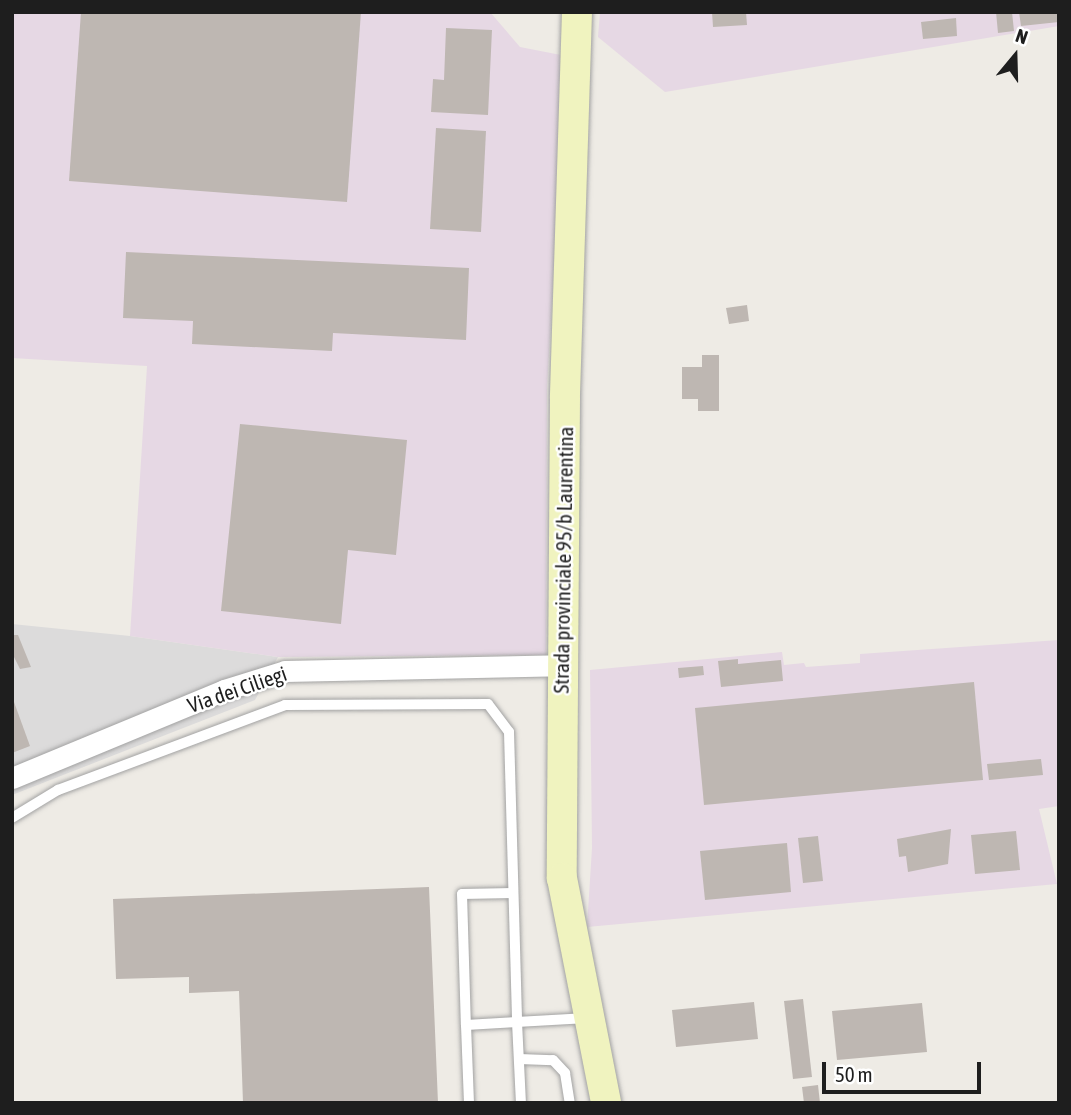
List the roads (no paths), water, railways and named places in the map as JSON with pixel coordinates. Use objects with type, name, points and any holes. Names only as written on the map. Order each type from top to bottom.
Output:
[{"type":"main road","name":"Strada provinciale 95/b Laurentina","points":[[577,12],[560,665],[562,878],[587,1018],[606,1103]]},
{"type":"street","name":"Via dei Ciliegi","points":[[12,778],[224,690],[295,669],[560,665]]},
{"type":"lane","points":[[12,818],[58,790],[285,705],[488,704],[509,732],[521,1103]]},
{"type":"lane","points":[[469,1103],[462,894],[513,893]]},
{"type":"lane","points":[[466,1025],[587,1018]]},
{"type":"lane","points":[[519,1059],[553,1060],[565,1073],[570,1103]]}]
